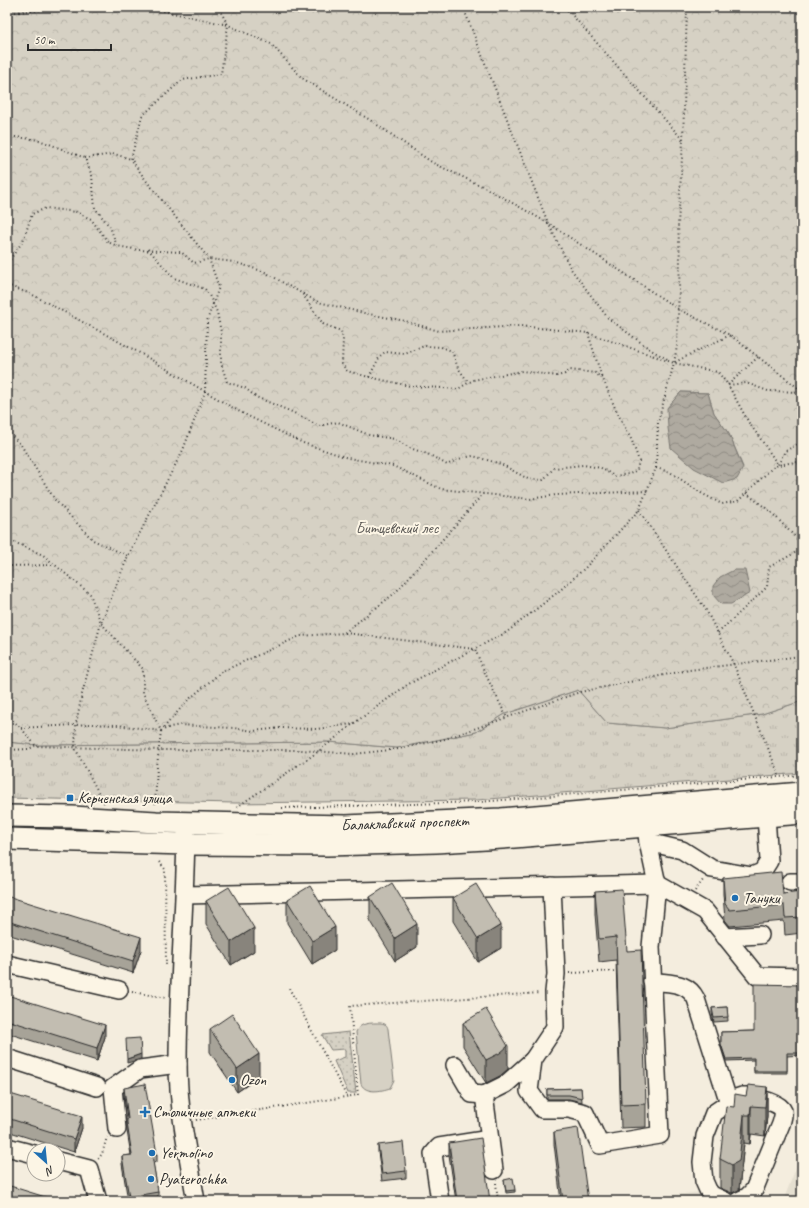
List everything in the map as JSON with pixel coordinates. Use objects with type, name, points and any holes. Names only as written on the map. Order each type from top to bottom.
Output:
[{"type":"main road","name":"Балаклавский проспект","points":[[7,839],[186,844],[327,845],[436,842],[501,829],[802,793]]},
{"type":"main road","name":"Балаклавский проспект","points":[[7,816],[647,834],[766,816],[802,813]]},
{"type":"street","points":[[647,834],[682,850],[712,870],[752,876],[762,872],[768,861],[766,816]]},
{"type":"street","points":[[186,822],[185,895],[178,1064],[182,1122],[196,1201]]},
{"type":"street","points":[[533,1060],[529,1091],[542,1109],[569,1109],[585,1113],[600,1145],[660,1135],[650,947],[657,884],[647,834]]},
{"type":"street","points":[[185,895],[657,884],[705,911],[757,976],[802,977]]},
{"type":"street","points":[[455,1065],[472,1094],[484,1095],[506,1084],[533,1060],[555,1027],[554,992],[556,974],[552,886]]},
{"type":"street","points":[[725,937],[760,935]]},
{"type":"street","points":[[7,964],[119,990]]},
{"type":"street","points":[[652,982],[682,986],[693,993],[729,1103]]},
{"type":"street","points":[[7,1058],[97,1087]]},
{"type":"street","points":[[116,1121],[112,1088],[140,1069],[178,1064]]},
{"type":"street","points":[[484,1095],[494,1170]]},
{"type":"street","points":[[719,1200],[708,1190],[704,1181],[702,1162],[705,1136],[714,1113],[739,1096],[747,1096],[777,1104],[784,1113],[754,1190],[747,1197],[738,1201]]},
{"type":"street","points":[[440,1201],[433,1154],[439,1147],[490,1139]]},
{"type":"street","points":[[7,1147],[26,1152]]},
{"type":"street","points":[[66,1163],[89,1169],[98,1201]]},
{"type":"path","points":[[7,13],[41,10],[46,7]]},
{"type":"path","points":[[124,7],[128,9],[159,10],[228,25],[271,44],[302,78],[370,120],[433,163],[486,188],[548,223],[678,309],[730,335],[802,391]]},
{"type":"path","points":[[131,159],[142,116],[182,80],[221,74],[228,25],[218,7]]},
{"type":"path","points":[[463,7],[548,223],[571,269],[608,318],[651,350],[674,363]]},
{"type":"path","points":[[565,7],[683,140]]},
{"type":"path","points":[[242,809],[234,809],[319,751],[353,724],[407,685],[507,632],[558,592],[597,556],[639,510],[648,491],[656,468],[658,422],[674,363],[677,346],[680,260],[678,225],[683,140],[687,7]]},
{"type":"path","points":[[7,136],[39,140],[85,158],[114,154],[131,159],[145,179],[209,259],[219,287],[207,321],[205,392],[183,450],[128,556],[101,623],[82,694],[76,724],[75,748],[105,804],[97,804]]},
{"type":"path","points":[[85,158],[92,176],[94,208],[110,227],[117,246]]},
{"type":"path","points":[[7,262],[10,261],[23,241],[32,214],[46,208],[76,212],[90,219],[108,242],[117,246],[139,250],[148,249],[181,252],[194,263],[209,259],[234,262],[265,272],[287,286],[318,302],[404,321],[439,331],[520,326],[588,333],[674,363],[718,372],[728,385],[749,423],[778,465]]},
{"type":"path","points":[[148,249],[174,278],[205,289],[209,295],[217,312],[221,332],[221,363],[227,382],[245,388],[256,397],[292,412],[319,426],[338,422],[369,435],[395,439],[410,448],[447,465],[458,458],[473,456],[501,464],[528,479],[543,480],[554,468],[583,464],[601,468],[614,476],[630,474],[638,470],[639,461],[632,441],[615,408],[603,379],[588,333]]},
{"type":"path","points":[[7,285],[33,295],[138,352],[240,412],[302,443],[348,458],[393,466],[441,489],[530,499],[556,495],[648,491]]},
{"type":"path","points":[[301,292],[323,324],[341,331],[343,339],[342,364],[347,371],[410,386],[458,389],[473,380],[522,371],[557,376],[565,374],[570,370],[595,373],[603,379]]},
{"type":"path","points":[[674,363],[730,335]]},
{"type":"path","points":[[369,377],[380,356],[385,352],[405,354],[424,346],[441,347],[452,351],[458,368],[469,383]]},
{"type":"path","points":[[728,385],[758,357]]},
{"type":"path","points":[[728,385],[746,383],[768,391],[802,391]]},
{"type":"path","points":[[7,431],[21,445],[55,500],[93,540],[128,556]]},
{"type":"path","points":[[778,465],[785,451],[802,442]]},
{"type":"path","points":[[656,468],[670,472],[700,493],[722,504],[738,501],[778,465],[795,462],[802,463]]},
{"type":"path","points":[[746,493],[771,512],[802,544]]},
{"type":"path","points":[[344,633],[395,593],[483,494]]},
{"type":"path","points":[[639,510],[706,610],[734,665],[780,775]]},
{"type":"path","points":[[7,539],[43,555],[90,594],[101,623],[143,669],[143,693],[161,731],[157,766],[155,810]]},
{"type":"path","points":[[718,633],[767,587],[769,567],[802,549]]},
{"type":"path","points":[[7,566],[55,565]]},
{"type":"path","points":[[161,731],[187,701],[221,672],[300,636],[344,633],[475,649]]},
{"type":"path","points":[[475,649],[506,718]]},
{"type":"path","points":[[7,750],[36,746],[159,750],[301,750],[354,754],[399,749],[445,739],[580,692],[689,670],[802,655]]},
{"type":"path","points":[[7,715],[21,728],[36,746]]},
{"type":"path","points":[[21,728],[76,724],[117,725],[161,731],[180,725],[234,728],[253,731],[281,728],[317,729],[353,724]]},
{"type":"path","points":[[282,808],[479,802],[802,775]]},
{"type":"path","points":[[159,862],[165,869],[166,968]]},
{"type":"path","points":[[687,901],[712,870]]},
{"type":"path","points":[[556,974],[620,971]]},
{"type":"path","points":[[289,988],[347,1097]]},
{"type":"path","points":[[119,990],[180,1000]]},
{"type":"path","points":[[182,1122],[358,1095],[350,1006],[554,992]]},
{"type":"path","points":[[89,1169],[102,1154],[116,1121]]},
{"type":"path","points":[[494,1170],[498,1201]]},
{"type":"shaded area","points":[[802,1153],[802,1201],[783,1201]]},
{"type":"shaded area","points":[[701,1192],[706,1201],[621,1201]]},
{"type":"green space","name":"Битцевский лес","points":[[7,7],[802,7],[802,701],[762,714],[665,728],[607,723],[578,690],[505,714],[476,732],[397,748],[329,742],[37,745],[7,742]],"holes":[[[681,392],[708,393],[714,413],[729,434],[743,467],[667,408]]]},
{"type":"green space","points":[[578,690],[607,723],[665,728],[762,714],[802,701],[802,773],[477,800],[235,803],[7,798],[7,742],[37,745],[329,742],[397,748],[476,732],[505,714]]},
{"type":"green space","points":[[370,1023],[381,1023],[386,1025],[388,1029],[394,1080],[390,1088],[374,1091],[366,1089],[361,1084],[356,1032],[360,1026]]},
{"type":"green space","points":[[349,1032],[356,1093],[348,1093],[334,1061],[345,1057],[345,1049],[331,1050],[322,1035]]},
{"type":"water","points":[[681,392],[708,393],[714,413],[729,434],[743,468],[737,479],[723,483],[694,468],[671,448],[667,408]]},
{"type":"water","points":[[734,570],[745,570],[750,593],[731,604],[721,604],[713,595],[713,586],[720,577]]},
{"type":"building","points":[[781,872],[783,894],[802,892],[802,917],[785,918],[784,905],[730,910],[725,904],[723,878]]},
{"type":"building","points":[[392,883],[417,924],[395,938],[370,897]]},
{"type":"building","points":[[476,884],[501,925],[478,939],[453,898]]},
{"type":"building","points":[[310,886],[335,927],[312,941],[287,900]]},
{"type":"building","points":[[229,887],[254,928],[231,942],[206,901]]},
{"type":"building","points":[[622,889],[627,951],[641,950],[646,1104],[621,1105],[616,937],[599,939],[595,891]]},
{"type":"building","points":[[7,896],[141,937],[133,961],[7,921]]},
{"type":"building","points":[[754,984],[802,985],[802,1053],[787,1053],[787,1071],[754,1071],[754,1058],[726,1059],[721,1044],[721,1032],[754,1031]]},
{"type":"building","points":[[7,995],[105,1025],[97,1048],[7,1020]]},
{"type":"building","points":[[727,1007],[728,1017],[714,1018],[712,1008]]},
{"type":"building","points":[[486,1009],[508,1046],[500,1053],[486,1060],[463,1023]]},
{"type":"building","points":[[232,1014],[259,1054],[237,1069],[210,1029]]},
{"type":"building","points":[[140,1038],[141,1054],[127,1059],[126,1039]]},
{"type":"building","points":[[145,1084],[157,1154],[152,1155],[158,1192],[129,1197],[122,1156],[132,1155],[124,1088]]},
{"type":"building","points":[[748,1085],[767,1087],[765,1107],[751,1106],[750,1115],[744,1115],[739,1161],[732,1165],[720,1159],[726,1106],[734,1107],[735,1094],[746,1096]]},
{"type":"building","points":[[581,1088],[582,1098],[569,1095],[547,1095],[547,1089]]},
{"type":"building","points":[[7,1093],[82,1116],[74,1139],[7,1118]]},
{"type":"building","points":[[578,1128],[588,1201],[563,1201],[554,1132]]},
{"type":"building","points":[[481,1138],[490,1201],[457,1201],[449,1143]]},
{"type":"building","points":[[403,1142],[406,1171],[382,1174],[378,1145]]},
{"type":"building","points":[[513,1178],[515,1190],[506,1191],[504,1180]]},
{"type":"building","points":[[7,1185],[58,1201],[7,1201]]},
{"type":"place","name":"Керченская улица","points":[[70,798]]},
{"type":"place","name":"Тануки","points":[[735,898]]},
{"type":"place","name":"Ozon","points":[[232,1080]]},
{"type":"place","name":"Столичные аптеки","points":[[145,1112]]},
{"type":"place","name":"Yermolino","points":[[152,1153]]},
{"type":"place","name":"Pyaterochka","points":[[151,1179]]}]
